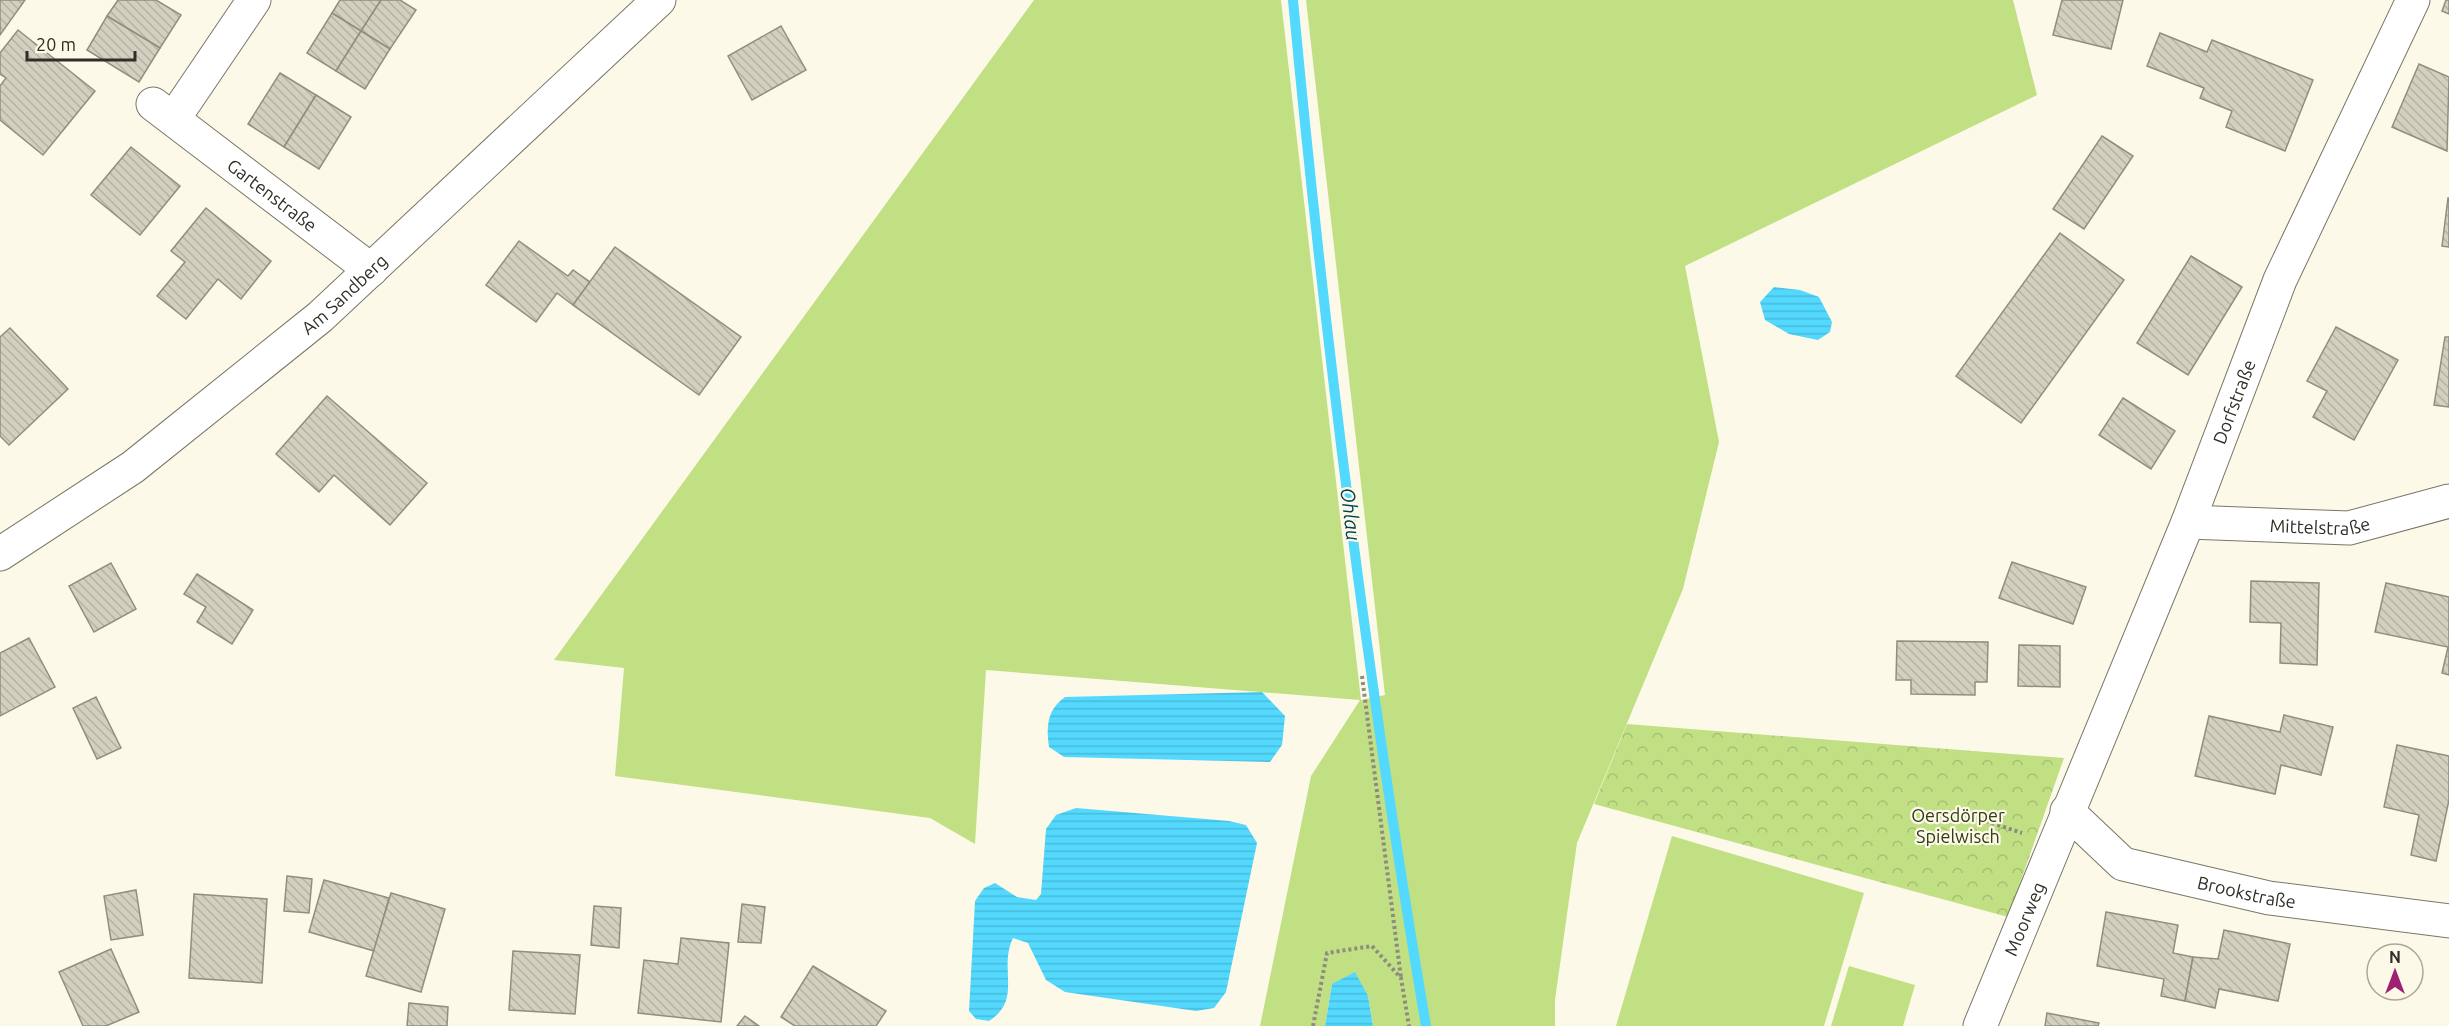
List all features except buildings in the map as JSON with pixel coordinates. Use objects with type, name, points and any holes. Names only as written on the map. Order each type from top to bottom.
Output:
[{"type":"street","name":"Gartenstraße","points":[[254,0],[164,111],[371,270]]},
{"type":"street","name":"Am Sandberg","points":[[1,552],[133,467],[320,317],[659,0]]},
{"type":"street","name":"Dorfstraße","points":[[2067,811],[2188,522],[2280,280],[2413,0]]},
{"type":"street","name":"Mittelstraße","points":[[2188,522],[2349,528],[2449,501]]},
{"type":"street","name":"Brookstraße","points":[[2067,811],[2123,864],[2269,898],[2449,921]]},
{"type":"street","name":"Moorweg","points":[[1980,1026],[2067,811]]},
{"type":"path","points":[[1362,676],[1409,1026]]},
{"type":"path","points":[[1313,1026],[1328,953],[1372,946],[1401,978]]},
{"type":"green space","points":[[1034,0],[1281,0],[1361,700],[1385,695],[1306,0],[2013,0],[2037,95],[1685,266],[1719,442],[1683,589],[1577,843],[1555,1000],[1555,1026],[1373,1026],[1368,996],[1332,984],[1325,1026],[1260,1026],[1311,776],[1360,700],[986,670],[975,844],[930,818],[615,776],[624,668],[554,660]]},
{"type":"green space","name":"Oersdörper Spielwisch","points":[[1627,724],[2064,758],[2008,917],[1594,804]]},
{"type":"green space","points":[[1672,836],[1864,893],[1824,1026],[1616,1026]]},
{"type":"green space","points":[[1849,966],[1915,985],[1903,1026],[1831,1026]]},
{"type":"water","points":[[1774,287],[1800,290],[1819,297],[1832,322],[1830,332],[1818,340],[1789,334],[1765,320],[1760,302]]},
{"type":"water","points":[[1262,692],[1285,716],[1282,745],[1270,762],[1064,757],[1049,747],[1049,719],[1054,707],[1065,697]]},
{"type":"water","points":[[1076,808],[1229,821],[1246,825],[1257,843],[1226,992],[1214,1008],[1196,1011],[1065,992],[1046,980],[1028,943],[1013,938],[1009,950],[1008,993],[1005,1003],[989,1021],[976,1019],[969,1011],[975,901],[984,888],[995,883],[1017,897],[1036,900],[1041,894],[1046,829],[1056,815]]},
{"type":"water","points":[[1355,972],[1368,996],[1373,1026],[1325,1026],[1332,984]]},
{"type":"waterway","name":"Ohlau","points":[[1293,0],[1319,257],[1350,514],[1385,770],[1426,1026]]}]
